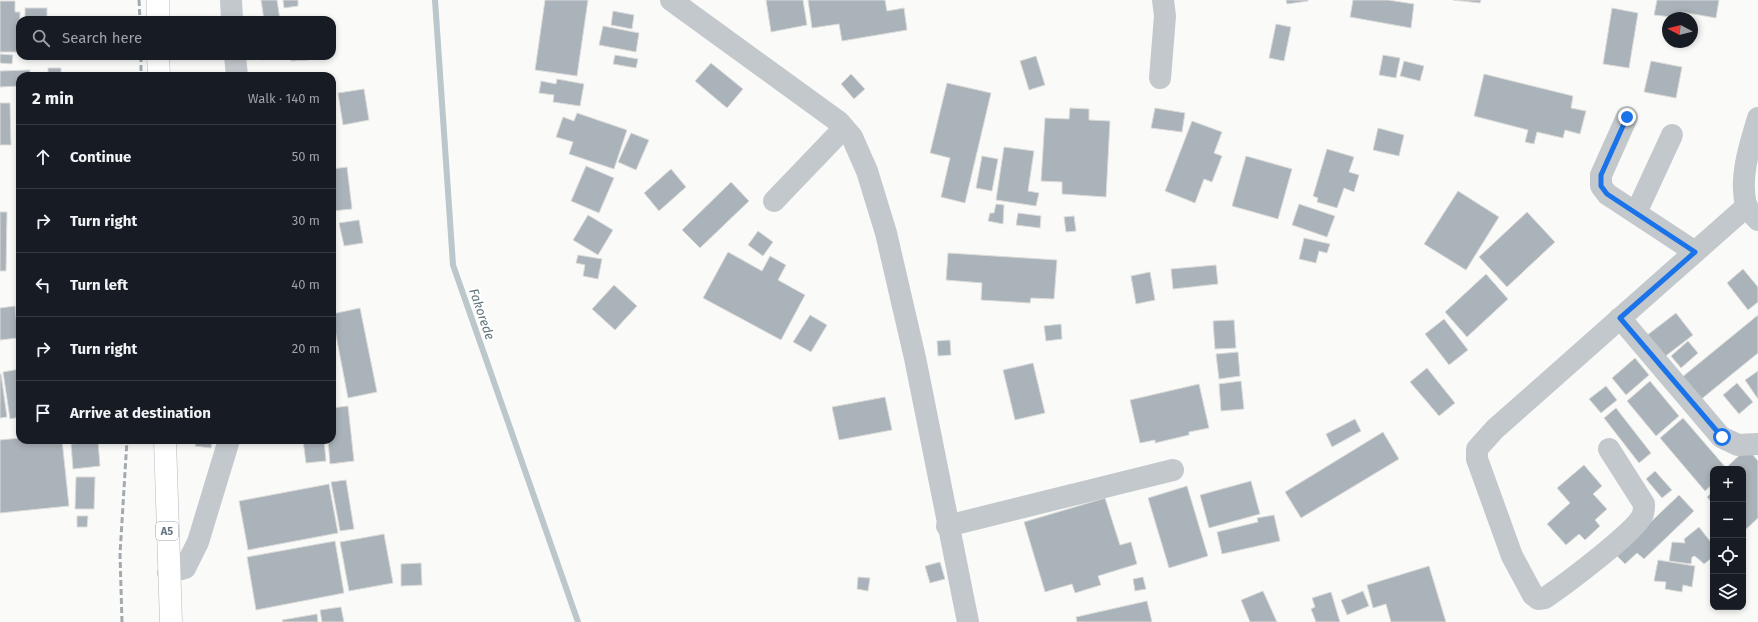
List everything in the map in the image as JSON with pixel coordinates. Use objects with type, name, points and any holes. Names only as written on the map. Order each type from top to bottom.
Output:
[{"type":"highway","points":[[158,0],[158,16]]},
{"type":"highway","points":[[158,60],[159,72]]},
{"type":"highway","name":"A5","points":[[165,444],[168,573],[171,622]]},
{"type":"street","points":[[231,0],[232,16]]},
{"type":"street","points":[[671,0],[839,122],[852,137],[867,171],[886,233],[915,358],[947,526],[968,622]]},
{"type":"street","points":[[1160,78],[1165,16],[1163,0]]},
{"type":"street","points":[[235,60],[237,72]]},
{"type":"street","points":[[1627,117],[1601,175],[1601,186],[1607,194],[1695,252]]},
{"type":"street","points":[[1609,449],[1644,504],[1643,514],[1635,525],[1582,571],[1545,598],[1538,599],[1533,595],[1512,556],[1477,459],[1477,449],[1495,428],[1695,252],[1752,213],[1746,169],[1758,118]]},
{"type":"street","points":[[774,201],[844,128]]},
{"type":"street","points":[[1636,213],[1672,135]]},
{"type":"street","points":[[1620,318],[1722,437],[1738,445],[1758,444]]},
{"type":"street","points":[[168,573],[185,568],[198,542],[228,444]]},
{"type":"street","points":[[947,526],[1173,470]]},
{"type":"building","points":[[261,0],[277,0],[279,16],[263,16]]},
{"type":"building","points":[[283,0],[298,0],[298,6],[284,8]]},
{"type":"building","points":[[545,0],[588,0],[577,76],[535,70]]},
{"type":"building","points":[[766,0],[803,0],[807,25],[771,32]]},
{"type":"building","points":[[808,0],[885,0],[887,11],[904,8],[907,30],[842,41],[839,24],[812,28]]},
{"type":"building","points":[[1286,0],[1308,0],[1308,1],[1287,4]]},
{"type":"building","points":[[1353,0],[1388,0],[1414,4],[1411,28],[1350,17]]},
{"type":"building","points":[[1453,0],[1481,0],[1480,3]]},
{"type":"building","points":[[1657,0],[1719,0],[1716,18],[1698,15],[1698,12],[1662,12],[1662,16],[1654,15]]},
{"type":"building","points":[[0,1],[15,1],[15,12],[20,12],[20,16],[16,16],[16,52],[0,52]]},
{"type":"building","points":[[25,8],[47,8],[47,16],[25,16]]},
{"type":"building","points":[[1612,8],[1638,13],[1629,68],[1603,64]]},
{"type":"building","points":[[613,11],[634,15],[632,29],[611,25]]},
{"type":"building","points":[[1276,24],[1291,27],[1284,61],[1269,58]]},
{"type":"building","points":[[603,26],[639,33],[636,52],[599,45]]},
{"type":"building","points":[[0,54],[13,55],[12,64],[0,63]]},
{"type":"building","points":[[615,55],[638,59],[636,68],[613,64]]},
{"type":"building","points":[[1383,55],[1400,58],[1396,78],[1379,75]]},
{"type":"building","points":[[1036,56],[1045,85],[1029,90],[1020,61]]},
{"type":"building","points":[[1404,61],[1424,66],[1420,81],[1400,76]]},
{"type":"building","points":[[1651,61],[1682,67],[1676,98],[1644,92]]},
{"type":"building","points":[[711,63],[743,89],[727,108],[695,81]]},
{"type":"building","points":[[48,68],[61,68],[61,72],[48,72]]},
{"type":"building","points":[[30,70],[30,72],[16,72],[16,86],[0,87],[0,71]]},
{"type":"building","points":[[851,74],[865,89],[854,99],[841,84]]},
{"type":"building","points":[[1484,74],[1573,96],[1571,108],[1586,111],[1580,134],[1565,130],[1563,138],[1537,132],[1534,144],[1525,142],[1528,130],[1474,116]]},
{"type":"building","points":[[557,79],[584,84],[580,106],[553,102],[554,95],[539,93],[541,81],[556,84]]},
{"type":"building","points":[[947,83],[991,93],[965,203],[941,197],[950,158],[930,153]]},
{"type":"building","points":[[364,89],[369,120],[343,125],[338,93]]},
{"type":"building","points":[[0,103],[10,103],[11,145],[0,145]]},
{"type":"building","points":[[1070,108],[1089,109],[1089,120],[1110,121],[1106,197],[1062,194],[1062,182],[1041,181],[1045,118],[1069,119]]},
{"type":"building","points":[[1155,108],[1185,113],[1182,132],[1151,128]]},
{"type":"building","points":[[577,113],[627,130],[614,169],[569,154],[573,142],[556,137],[563,117],[574,121]]},
{"type":"building","points":[[1192,121],[1222,132],[1214,153],[1222,156],[1212,182],[1204,179],[1195,203],[1165,191]]},
{"type":"building","points":[[1378,128],[1404,135],[1399,156],[1373,150]]},
{"type":"building","points":[[631,133],[649,140],[636,170],[618,162]]},
{"type":"building","points":[[1004,147],[1034,151],[1028,191],[1039,193],[1036,206],[996,200]]},
{"type":"building","points":[[1327,149],[1354,157],[1349,172],[1359,175],[1354,192],[1344,188],[1337,208],[1317,202],[1318,198],[1313,196]]},
{"type":"building","points":[[982,156],[998,159],[992,191],[976,188]]},
{"type":"building","points":[[1246,156],[1292,169],[1278,219],[1232,206]]},
{"type":"building","points":[[586,166],[614,178],[599,213],[571,201]]},
{"type":"building","points":[[347,167],[352,209],[336,211],[336,168]]},
{"type":"building","points":[[671,169],[686,187],[659,211],[644,193]]},
{"type":"building","points":[[731,182],[749,201],[700,248],[682,230]]},
{"type":"building","points":[[1458,191],[1499,217],[1466,270],[1424,244]]},
{"type":"building","points":[[996,204],[1004,205],[1003,224],[988,221],[990,213],[994,213]]},
{"type":"building","points":[[1299,204],[1335,216],[1327,237],[1292,225]]},
{"type":"building","points":[[0,212],[7,212],[6,271],[0,271]]},
{"type":"building","points":[[1527,212],[1555,242],[1507,287],[1479,257]]},
{"type":"building","points":[[1018,213],[1041,216],[1040,228],[1016,225]]},
{"type":"building","points":[[588,215],[613,230],[598,255],[573,240]]},
{"type":"building","points":[[1074,216],[1076,231],[1066,232],[1064,217]]},
{"type":"building","points":[[359,220],[363,243],[344,246],[339,223]]},
{"type":"building","points":[[758,231],[773,242],[763,256],[748,245]]},
{"type":"building","points":[[1304,238],[1330,244],[1327,253],[1319,251],[1316,263],[1299,259]]},
{"type":"building","points":[[728,252],[762,271],[770,256],[786,265],[778,280],[805,295],[781,340],[703,298]]},
{"type":"building","points":[[948,253],[1057,260],[1054,299],[1031,298],[1030,303],[981,300],[982,283],[946,280]]},
{"type":"building","points":[[578,255],[602,259],[598,279],[583,276],[585,265],[576,263]]},
{"type":"building","points":[[1216,265],[1218,284],[1173,289],[1171,269]]},
{"type":"building","points":[[1743,269],[1758,287],[1758,302],[1748,310],[1727,283]]},
{"type":"building","points":[[1150,272],[1155,300],[1136,304],[1131,276]]},
{"type":"building","points":[[1486,274],[1508,299],[1467,337],[1445,312]]},
{"type":"building","points":[[614,285],[637,306],[615,330],[592,309]]},
{"type":"building","points":[[15,306],[16,338],[0,340],[0,308]]},
{"type":"building","points":[[360,308],[377,392],[348,398],[336,335],[336,313]]},
{"type":"building","points":[[1676,313],[1693,335],[1663,358],[1646,336]]},
{"type":"building","points":[[810,315],[827,325],[811,352],[793,342]]},
{"type":"building","points":[[1758,315],[1758,353],[1699,401],[1681,378]]},
{"type":"building","points":[[1444,319],[1468,350],[1449,365],[1425,334]]},
{"type":"building","points":[[1234,320],[1236,348],[1215,349],[1213,321]]},
{"type":"building","points":[[1061,324],[1062,339],[1046,341],[1044,326]]},
{"type":"building","points":[[950,340],[951,355],[938,356],[937,341]]},
{"type":"building","points":[[1688,341],[1698,353],[1681,368],[1671,356]]},
{"type":"building","points":[[1238,352],[1240,376],[1219,379],[1216,354]]},
{"type":"building","points":[[1635,358],[1649,375],[1626,395],[1612,378]]},
{"type":"building","points":[[1033,363],[1045,413],[1015,420],[1003,370]]},
{"type":"building","points":[[1427,368],[1455,403],[1439,416],[1410,382]]},
{"type":"building","points":[[16,370],[16,418],[10,419],[3,372]]},
{"type":"building","points":[[1758,371],[1758,399],[1745,380]]},
{"type":"building","points":[[0,374],[7,417],[0,418]]},
{"type":"building","points":[[1241,381],[1244,409],[1221,411],[1219,384]]},
{"type":"building","points":[[1650,381],[1679,416],[1656,436],[1627,401]]},
{"type":"building","points":[[1737,383],[1753,402],[1739,414],[1723,395]]},
{"type":"building","points":[[1199,384],[1209,428],[1189,432],[1189,435],[1155,443],[1155,440],[1140,443],[1130,400]]},
{"type":"building","points":[[1606,386],[1617,400],[1601,413],[1589,399]]},
{"type":"building","points":[[885,397],[892,430],[839,440],[832,407]]},
{"type":"building","points":[[348,406],[354,461],[330,464],[328,444],[336,444],[336,408]]},
{"type":"building","points":[[1616,408],[1651,453],[1639,463],[1604,418]]},
{"type":"building","points":[[1683,418],[1724,466],[1710,466],[1710,487],[1705,491],[1660,438]]},
{"type":"building","points":[[1355,419],[1361,431],[1332,447],[1326,434]]},
{"type":"building","points":[[1383,432],[1399,459],[1301,518],[1285,492]]},
{"type":"building","points":[[16,438],[16,444],[62,444],[69,506],[0,513],[0,440]]},
{"type":"building","points":[[71,444],[98,444],[100,466],[73,469]]},
{"type":"building","points":[[195,444],[212,444],[211,448],[195,446]]},
{"type":"building","points":[[304,444],[324,444],[326,461],[306,463]]},
{"type":"building","points":[[1747,448],[1758,461],[1758,518],[1746,529],[1746,466],[1728,466]]},
{"type":"building","points":[[1584,465],[1602,486],[1593,494],[1607,509],[1595,520],[1600,526],[1585,540],[1579,534],[1566,545],[1547,524],[1570,503],[1557,488]]},
{"type":"building","points":[[1655,471],[1672,490],[1662,498],[1646,479]]},
{"type":"building","points":[[76,477],[95,477],[94,509],[75,509]]},
{"type":"building","points":[[346,480],[354,529],[340,531],[331,482]]},
{"type":"building","points":[[1251,481],[1260,514],[1209,528],[1200,495]]},
{"type":"building","points":[[329,484],[338,533],[248,550],[239,501]]},
{"type":"building","points":[[1187,486],[1208,556],[1169,568],[1148,498]]},
{"type":"building","points":[[1679,495],[1694,511],[1644,559],[1637,553],[1625,564],[1616,555]]},
{"type":"building","points":[[1105,498],[1120,545],[1131,542],[1137,564],[1098,576],[1101,585],[1075,593],[1072,584],[1045,592],[1024,522]]},
{"type":"building","points":[[1274,515],[1280,541],[1222,554],[1217,532],[1258,522],[1257,518]]},
{"type":"building","points":[[77,516],[88,516],[87,527],[77,527]]},
{"type":"building","points":[[1699,527],[1710,541],[1710,559],[1704,564],[1695,556],[1692,557],[1691,564],[1669,561],[1672,542],[1685,543],[1684,539]]},
{"type":"building","points":[[384,534],[393,583],[349,591],[340,542]]},
{"type":"building","points":[[335,541],[344,593],[256,610],[247,557]]},
{"type":"building","points":[[1658,560],[1695,566],[1692,587],[1683,585],[1682,592],[1665,589],[1666,582],[1654,581]]},
{"type":"building","points":[[940,562],[945,579],[930,583],[925,566]]},
{"type":"building","points":[[421,563],[422,585],[401,586],[401,564]]},
{"type":"building","points":[[1429,566],[1446,622],[1391,622],[1386,604],[1373,608],[1367,585]]},
{"type":"building","points":[[858,577],[870,578],[868,591],[857,589]]},
{"type":"building","points":[[1143,577],[1146,589],[1135,591],[1133,579]]},
{"type":"building","points":[[1263,591],[1277,622],[1250,622],[1241,600]]},
{"type":"building","points":[[1363,591],[1369,606],[1347,615],[1341,600]]},
{"type":"building","points":[[1331,592],[1340,622],[1316,622],[1311,609],[1315,607],[1312,598]]},
{"type":"building","points":[[1147,601],[1152,622],[1077,622],[1076,617]]},
{"type":"building","points":[[341,607],[344,622],[322,622],[320,610]]},
{"type":"building","points":[[317,614],[318,622],[283,622],[282,620]]},
{"type":"waterway","name":"Fakorede","points":[[435,0],[453,265],[578,622]]},
{"type":"railway","points":[[139,0],[140,16]]},
{"type":"railway","points":[[141,60],[141,72]]},
{"type":"railway","points":[[122,622],[120,554],[127,444]]},
{"type":"route","points":[[1627,117],[1601,175],[1601,186],[1607,194],[1695,252],[1620,318],[1722,437]]}]
